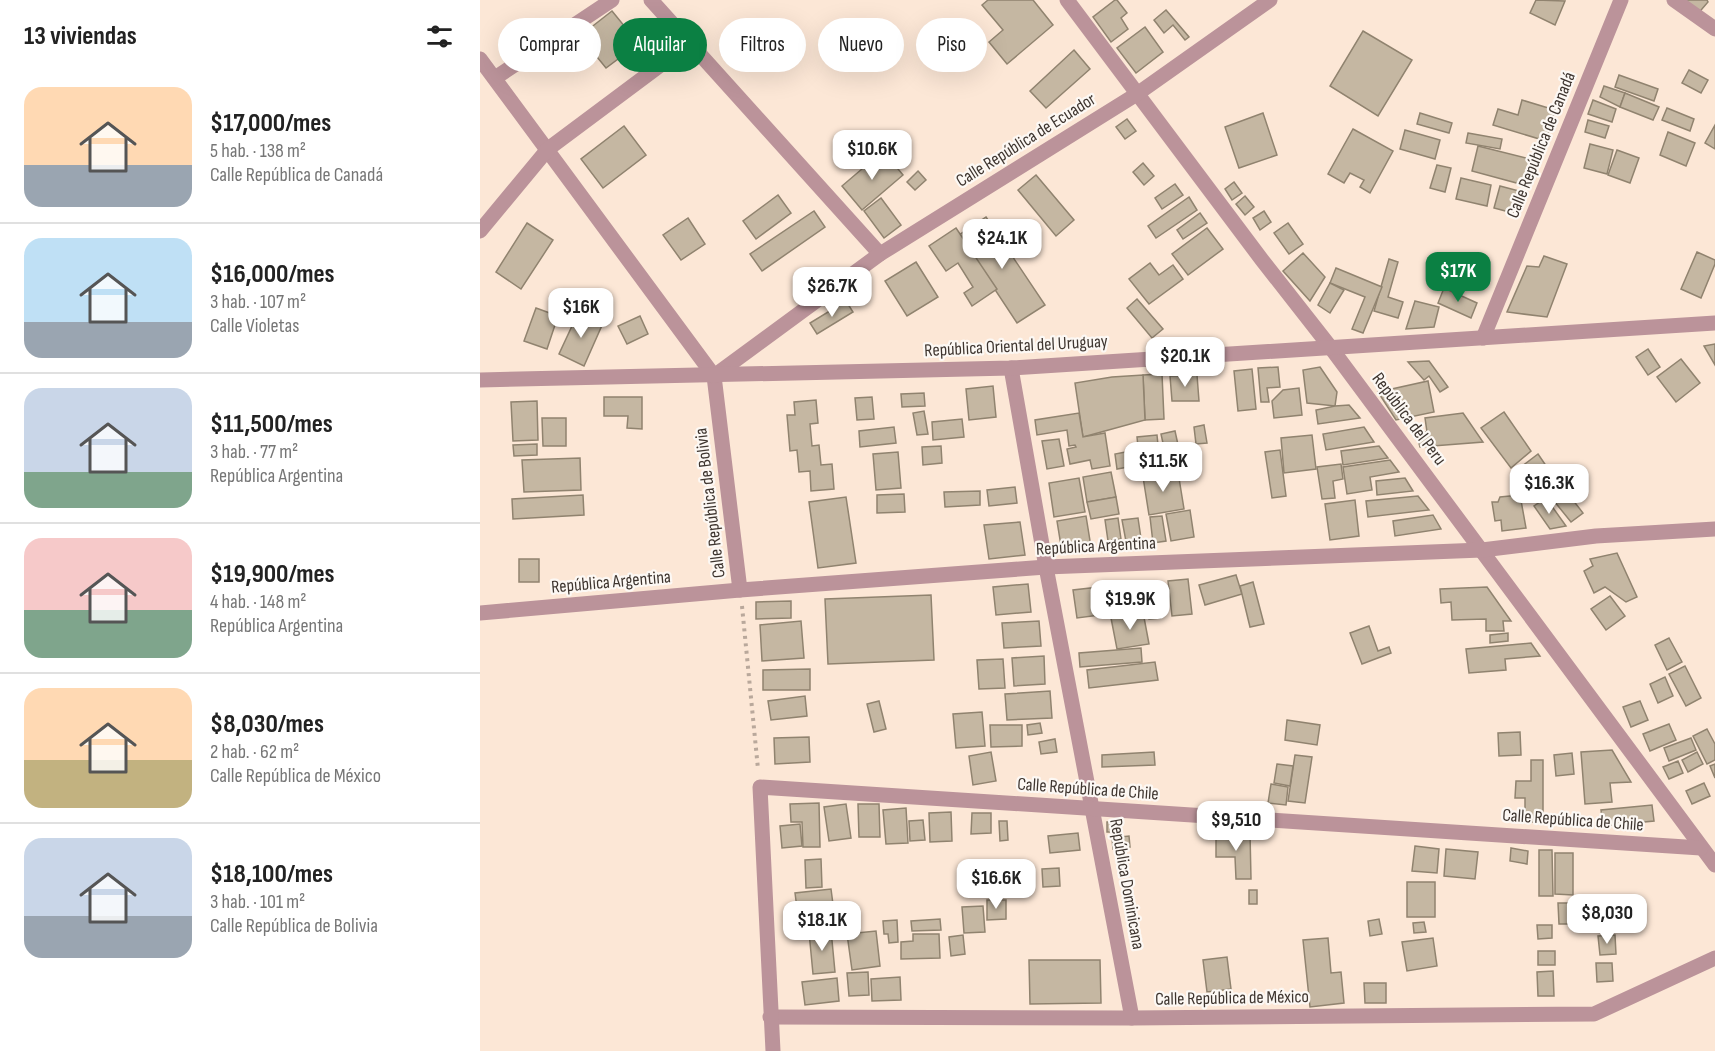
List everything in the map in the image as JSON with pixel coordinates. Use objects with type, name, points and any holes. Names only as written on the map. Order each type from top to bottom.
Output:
[{"type":"street","points":[[495,78],[612,0]]},
{"type":"street","points":[[651,0],[667,18]]},
{"type":"street","name":"República del Peru","points":[[1067,0],[1331,348],[1715,865]]},
{"type":"street","name":"Calle República de Ecuador","points":[[714,376],[880,254],[1137,94],[1270,0]]},
{"type":"street","name":"Calle República de Canadá","points":[[1483,338],[1621,0]]},
{"type":"street","points":[[1674,0],[1715,29]]},
{"type":"street","name":"Calle República de Bolivia","points":[[480,59],[714,376],[740,590]]},
{"type":"street","points":[[707,62],[880,254]]},
{"type":"street","points":[[480,231],[548,149],[651,72]]},
{"type":"street","name":"República Oriental del Uruguay","points":[[480,380],[1011,368],[1715,323]]},
{"type":"street","name":"República Dominicana","points":[[1011,368],[1046,567],[1094,808],[1132,1018]]},
{"type":"street","name":"República Argentina","points":[[480,613],[740,590],[1046,567],[1482,550],[1596,536],[1715,528]]},
{"type":"street","points":[[760,787],[773,1051]]},
{"type":"street","name":"Calle República de Chile","points":[[760,787],[1701,848]]},
{"type":"street","name":"Calle República de México","points":[[770,1017],[1132,1018],[1594,1014],[1715,958]]},
{"type":"path","name":"Calle República de Bolivia","points":[[740,590],[760,787]]},
{"type":"building","points":[[988,0],[1033,0],[1053,25],[1007,64],[989,42],[1003,30],[982,5]]},
{"type":"building","points":[[1115,0],[1127,13],[1121,18],[1128,29],[1111,42],[1093,17]]},
{"type":"building","points":[[1536,0],[1565,1],[1555,25],[1530,13]]},
{"type":"building","points":[[1675,0],[1707,0],[1708,2],[1696,16]]},
{"type":"building","points":[[1166,10],[1189,37],[1185,40],[1173,25],[1164,33],[1154,20]]},
{"type":"building","points":[[612,11],[618,18],[613,18],[613,63],[606,68],[601,62],[601,20]]},
{"type":"building","points":[[1145,27],[1163,52],[1136,73],[1117,48]]},
{"type":"building","points":[[1363,31],[1412,60],[1378,116],[1330,86]]},
{"type":"building","points":[[1074,50],[1090,69],[1046,108],[1030,91]]},
{"type":"building","points":[[1689,70],[1708,80],[1701,93],[1682,83]]},
{"type":"building","points":[[1619,75],[1658,89],[1654,101],[1615,87]]},
{"type":"building","points":[[1604,86],[1625,93],[1620,107],[1600,97]]},
{"type":"building","points":[[1625,93],[1659,107],[1653,120],[1620,107]]},
{"type":"building","points":[[1522,100],[1555,110],[1546,141],[1493,125],[1498,109],[1518,115]]},
{"type":"building","points":[[1593,100],[1616,109],[1612,122],[1588,114]]},
{"type":"building","points":[[1667,108],[1694,119],[1690,131],[1662,120]]},
{"type":"building","points":[[1263,113],[1277,155],[1239,168],[1225,127]]},
{"type":"building","points":[[1420,113],[1452,123],[1449,133],[1417,124]]},
{"type":"building","points":[[1127,119],[1136,131],[1125,139],[1116,127]]},
{"type":"building","points":[[1588,120],[1609,126],[1605,138],[1585,132]]},
{"type":"building","points":[[1715,125],[1715,149],[1705,143]]},
{"type":"building","points":[[624,126],[646,155],[603,188],[581,159]]},
{"type":"building","points":[[1353,129],[1393,151],[1370,193],[1360,187],[1364,180],[1350,173],[1344,183],[1328,174]]},
{"type":"building","points":[[1405,130],[1440,140],[1435,159],[1400,149]]},
{"type":"building","points":[[1668,132],[1695,143],[1686,166],[1660,155]]},
{"type":"building","points":[[1468,133],[1502,139],[1500,149],[1466,143]]},
{"type":"building","points":[[1590,144],[1613,150],[1607,174],[1584,168]]},
{"type":"building","points":[[1478,146],[1530,159],[1524,185],[1472,171]]},
{"type":"building","points":[[1617,150],[1639,158],[1630,183],[1608,175]]},
{"type":"building","points":[[883,151],[903,175],[862,210],[842,186]]},
{"type":"building","points":[[1143,163],[1154,176],[1144,185],[1133,172]]},
{"type":"building","points":[[1437,165],[1451,168],[1445,192],[1430,188]]},
{"type":"building","points":[[918,171],[926,180],[915,190],[907,182]]},
{"type":"building","points":[[1036,175],[1074,220],[1056,236],[1018,190]]},
{"type":"building","points":[[1461,178],[1491,185],[1487,206],[1456,199]]},
{"type":"building","points":[[1234,182],[1242,193],[1232,200],[1225,189]]},
{"type":"building","points":[[1175,184],[1183,195],[1162,209],[1155,198]]},
{"type":"building","points":[[1500,186],[1519,191],[1513,213],[1494,208]]},
{"type":"building","points":[[778,195],[791,213],[756,239],[743,221]]},
{"type":"building","points":[[1245,196],[1254,207],[1245,215],[1236,204]]},
{"type":"building","points":[[1189,197],[1197,210],[1156,238],[1148,226]]},
{"type":"building","points":[[881,198],[901,225],[884,238],[864,211]]},
{"type":"building","points":[[814,211],[825,227],[762,271],[750,254]]},
{"type":"building","points":[[1264,211],[1271,222],[1260,230],[1253,218]]},
{"type":"building","points":[[1200,213],[1207,223],[1183,239],[1177,230]]},
{"type":"building","points":[[986,217],[1045,305],[1017,323],[959,235]]},
{"type":"building","points":[[688,218],[705,244],[681,260],[663,235]]},
{"type":"building","points":[[527,223],[553,240],[521,289],[496,272]]},
{"type":"building","points":[[1288,223],[1303,244],[1289,254],[1274,233]]},
{"type":"building","points":[[956,228],[997,289],[972,306],[964,293],[973,287],[958,263],[946,271],[929,246]]},
{"type":"building","points":[[1207,228],[1223,249],[1188,275],[1172,254]]},
{"type":"building","points":[[1697,252],[1715,260],[1701,298],[1681,289]]},
{"type":"building","points":[[1303,253],[1325,277],[1310,301],[1283,271]]},
{"type":"building","points":[[1544,256],[1567,264],[1547,317],[1507,312],[1527,266],[1539,267]]},
{"type":"building","points":[[1389,259],[1398,262],[1388,297],[1403,302],[1398,318],[1374,311]]},
{"type":"building","points":[[916,262],[938,297],[907,316],[885,281]]},
{"type":"building","points":[[1150,263],[1159,275],[1173,265],[1183,279],[1149,304],[1129,279]]},
{"type":"building","points":[[1336,268],[1382,287],[1363,333],[1352,329],[1365,297],[1330,283]]},
{"type":"building","points":[[1330,283],[1344,290],[1330,313],[1318,305]]},
{"type":"building","points":[[1444,288],[1477,303],[1471,318],[1438,303]]},
{"type":"building","points":[[1137,299],[1163,329],[1152,338],[1127,308]]},
{"type":"building","points":[[846,301],[853,312],[817,334],[810,323]]},
{"type":"building","points":[[1415,301],[1439,307],[1434,327],[1406,329]]},
{"type":"building","points":[[536,308],[558,316],[547,349],[524,341]]},
{"type":"building","points":[[579,311],[603,323],[584,366],[559,354]]},
{"type":"building","points":[[640,316],[648,334],[627,344],[618,326]]},
{"type":"building","points":[[1715,344],[1715,365],[1704,346]]},
{"type":"building","points":[[1648,349],[1660,367],[1648,375],[1636,357]]},
{"type":"building","points":[[1681,359],[1700,383],[1676,402],[1657,377]]},
{"type":"building","points":[[1429,361],[1448,387],[1440,392],[1429,376],[1424,380],[1408,362]]},
{"type":"building","points":[[1278,367],[1280,387],[1267,388],[1269,402],[1261,402],[1258,368]]},
{"type":"building","points":[[1320,367],[1337,392],[1335,406],[1307,403],[1303,370]]},
{"type":"building","points":[[1252,369],[1256,409],[1238,411],[1234,371]]},
{"type":"building","points":[[1162,374],[1164,419],[1145,420],[1143,375]]},
{"type":"building","points":[[1143,375],[1145,420],[1083,437],[1075,383]]},
{"type":"building","points":[[1197,375],[1199,401],[1172,401],[1170,376]]},
{"type":"building","points":[[1428,381],[1434,412],[1396,420],[1378,392]]},
{"type":"building","points":[[993,386],[996,417],[969,420],[966,389]]},
{"type":"building","points":[[1299,388],[1302,415],[1274,418],[1272,401],[1283,390]]},
{"type":"building","points":[[924,393],[925,406],[902,407],[901,394]]},
{"type":"building","points":[[604,397],[642,397],[642,429],[627,428],[628,416],[604,416]]},
{"type":"building","points":[[872,397],[874,419],[857,420],[855,398]]},
{"type":"building","points":[[816,400],[818,423],[810,424],[812,446],[819,445],[821,465],[832,464],[834,489],[811,491],[810,471],[799,472],[797,450],[790,451],[787,415],[795,415],[794,402]]},
{"type":"building","points":[[537,401],[538,440],[513,441],[511,402]]},
{"type":"building","points":[[1349,405],[1360,418],[1318,424],[1316,410]]},
{"type":"building","points":[[924,411],[928,434],[917,435],[913,413]]},
{"type":"building","points":[[1504,412],[1531,451],[1511,468],[1481,428]]},
{"type":"building","points":[[1079,413],[1083,437],[1105,433],[1110,466],[1092,469],[1090,460],[1070,464],[1067,449],[1076,447],[1075,445],[1069,446],[1067,430],[1037,435],[1035,420]]},
{"type":"building","points":[[1463,413],[1483,442],[1420,447],[1416,432],[1427,432],[1425,418]]},
{"type":"building","points":[[542,418],[566,418],[566,446],[543,446]]},
{"type":"building","points":[[962,419],[964,437],[933,440],[932,422]]},
{"type":"building","points":[[1204,425],[1207,443],[1196,444],[1194,427]]},
{"type":"building","points":[[894,427],[896,443],[860,447],[859,431]]},
{"type":"building","points":[[1364,427],[1374,442],[1326,450],[1323,434]]},
{"type":"building","points":[[1175,431],[1182,463],[1168,466],[1161,434]]},
{"type":"building","points":[[1157,435],[1158,445],[1138,447],[1137,437]]},
{"type":"building","points":[[1312,435],[1316,469],[1284,473],[1281,438]]},
{"type":"building","points":[[1059,439],[1064,466],[1047,469],[1042,441]]},
{"type":"building","points":[[537,444],[537,455],[514,456],[513,445]]},
{"type":"building","points":[[941,446],[942,463],[923,465],[922,447]]},
{"type":"building","points":[[1379,446],[1388,458],[1343,465],[1341,451]]},
{"type":"building","points":[[1136,450],[1139,465],[1117,469],[1115,454]]},
{"type":"building","points":[[1280,450],[1286,496],[1272,498],[1265,452]]},
{"type":"building","points":[[898,452],[901,488],[876,490],[873,454]]},
{"type":"building","points":[[1538,454],[1549,470],[1525,488],[1513,473]]},
{"type":"building","points":[[580,458],[581,490],[524,492],[522,460]]},
{"type":"building","points":[[1390,460],[1399,472],[1370,477],[1372,490],[1347,494],[1343,467]]},
{"type":"building","points":[[1341,464],[1343,479],[1333,481],[1335,498],[1322,499],[1317,467]]},
{"type":"building","points":[[1111,472],[1116,497],[1087,502],[1083,477]]},
{"type":"building","points":[[1178,472],[1184,509],[1149,515],[1143,477]]},
{"type":"building","points":[[1552,472],[1560,482],[1544,494],[1537,485]]},
{"type":"building","points":[[1079,478],[1085,512],[1054,517],[1049,483]]},
{"type":"building","points":[[1405,478],[1413,491],[1377,495],[1376,481]]},
{"type":"building","points":[[1562,486],[1583,513],[1571,522],[1550,496]]},
{"type":"building","points":[[1015,487],[1017,503],[989,506],[987,490]]},
{"type":"building","points":[[980,491],[980,505],[945,507],[944,492]]},
{"type":"building","points":[[904,494],[905,512],[877,513],[877,495]]},
{"type":"building","points":[[583,495],[584,515],[513,519],[512,499]]},
{"type":"building","points":[[1520,495],[1526,528],[1502,531],[1501,520],[1495,521],[1492,502],[1498,502],[1500,497]]},
{"type":"building","points":[[1418,496],[1429,510],[1368,517],[1366,501]]},
{"type":"building","points":[[846,497],[856,563],[818,568],[809,502]]},
{"type":"building","points":[[1116,497],[1119,514],[1091,519],[1087,502]]},
{"type":"building","points":[[1546,498],[1566,526],[1550,529],[1534,506]]},
{"type":"building","points":[[1355,500],[1359,536],[1330,540],[1325,504]]},
{"type":"building","points":[[1190,510],[1194,537],[1171,541],[1166,514]]},
{"type":"building","points":[[1433,515],[1441,529],[1395,536],[1393,521]]},
{"type":"building","points":[[1086,516],[1091,547],[1062,552],[1057,521]]},
{"type":"building","points":[[1162,516],[1166,541],[1153,543],[1150,517]]},
{"type":"building","points":[[1118,518],[1121,539],[1108,541],[1105,520]]},
{"type":"building","points":[[1138,518],[1142,545],[1127,547],[1122,520]]},
{"type":"building","points":[[1020,522],[1025,555],[989,559],[984,525]]},
{"type":"building","points":[[1617,553],[1637,597],[1626,602],[1605,587],[1594,593],[1584,571],[1593,566],[1590,559]]},
{"type":"building","points":[[519,559],[539,559],[539,582],[519,582]]},
{"type":"building","points":[[1236,575],[1242,594],[1205,605],[1199,585]]},
{"type":"building","points":[[1188,579],[1192,614],[1172,616],[1168,581]]},
{"type":"building","points":[[1253,582],[1264,624],[1250,627],[1240,586]]},
{"type":"building","points":[[1134,583],[1138,610],[1077,618],[1073,590]]},
{"type":"building","points":[[1028,584],[1031,612],[996,615],[993,587]]},
{"type":"building","points":[[1487,587],[1511,621],[1503,621],[1504,631],[1486,631],[1486,619],[1452,620],[1451,602],[1441,603],[1440,589]]},
{"type":"building","points":[[1156,589],[1160,618],[1149,619],[1145,591]]},
{"type":"building","points":[[931,595],[934,660],[828,664],[825,599]]},
{"type":"building","points":[[1610,596],[1625,616],[1606,630],[1591,609]]},
{"type":"building","points":[[791,601],[791,618],[756,619],[756,602]]},
{"type":"building","points":[[1143,612],[1149,644],[1117,649],[1111,618]]},
{"type":"building","points":[[801,621],[804,658],[762,661],[760,625]]},
{"type":"building","points":[[1039,621],[1041,646],[1004,648],[1002,623]]},
{"type":"building","points":[[1369,626],[1378,651],[1389,647],[1391,653],[1362,664],[1350,633]]},
{"type":"building","points":[[1508,633],[1508,641],[1490,643],[1490,635]]},
{"type":"building","points":[[1669,638],[1682,662],[1667,670],[1655,645]]},
{"type":"building","points":[[1531,643],[1540,656],[1505,659],[1506,670],[1469,673],[1466,649]]},
{"type":"building","points":[[1141,648],[1142,662],[1080,667],[1079,653]]},
{"type":"building","points":[[1044,656],[1045,684],[1014,686],[1012,658]]},
{"type":"building","points":[[1003,659],[1005,688],[979,689],[977,660]]},
{"type":"building","points":[[1155,662],[1158,680],[1089,688],[1087,670]]},
{"type":"building","points":[[1685,666],[1701,698],[1686,706],[1669,674]]},
{"type":"building","points":[[810,669],[810,690],[763,690],[763,670]]},
{"type":"building","points":[[1665,677],[1673,696],[1658,703],[1650,684]]},
{"type":"building","points":[[1050,691],[1052,718],[1007,720],[1005,694]]},
{"type":"building","points":[[805,696],[807,716],[771,720],[768,701]]},
{"type":"building","points":[[879,701],[886,729],[874,732],[867,704]]},
{"type":"building","points":[[1640,701],[1648,720],[1631,727],[1623,707]]},
{"type":"building","points":[[982,712],[985,746],[956,748],[953,714]]},
{"type":"building","points":[[1287,720],[1320,725],[1317,745],[1285,740]]},
{"type":"building","points":[[1040,723],[1042,733],[1028,735],[1027,725]]},
{"type":"building","points":[[1669,724],[1676,740],[1650,751],[1643,734]]},
{"type":"building","points":[[990,725],[1022,725],[1022,746],[991,747]]},
{"type":"building","points":[[1707,729],[1715,744],[1715,760],[1707,764],[1693,736]]},
{"type":"building","points":[[1520,732],[1521,755],[1499,756],[1498,733]]},
{"type":"building","points":[[809,737],[810,762],[775,764],[774,738]]},
{"type":"building","points":[[1691,738],[1696,750],[1669,761],[1664,748]]},
{"type":"building","points":[[1055,739],[1057,752],[1041,754],[1039,742]]},
{"type":"building","points":[[1612,750],[1631,782],[1610,783],[1612,802],[1585,804],[1581,752]]},
{"type":"building","points":[[991,752],[996,781],[973,785],[969,756]]},
{"type":"building","points":[[1154,752],[1155,765],[1102,767],[1102,755]]},
{"type":"building","points":[[1697,752],[1703,764],[1688,772],[1682,760]]},
{"type":"building","points":[[1572,753],[1574,774],[1556,776],[1554,755]]},
{"type":"building","points":[[1295,755],[1312,757],[1305,803],[1288,801]]},
{"type":"building","points":[[1531,760],[1543,760],[1543,822],[1525,822],[1525,798],[1515,798],[1516,781],[1531,781]]},
{"type":"building","points":[[1678,761],[1683,773],[1669,779],[1663,767]]},
{"type":"building","points":[[1277,764],[1293,766],[1290,786],[1274,783]]},
{"type":"building","points":[[1715,764],[1715,778],[1710,766]]},
{"type":"building","points":[[1704,783],[1710,796],[1692,804],[1686,791]]},
{"type":"building","points":[[1271,784],[1288,787],[1286,805],[1268,803]]},
{"type":"building","points":[[819,803],[820,847],[803,847],[802,822],[791,822],[790,804]]},
{"type":"building","points":[[846,804],[851,838],[829,841],[824,807]]},
{"type":"building","points":[[858,804],[879,804],[880,837],[859,837]]},
{"type":"building","points":[[1652,805],[1654,821],[1603,826],[1601,810]]},
{"type":"building","points":[[906,808],[908,843],[886,844],[883,810]]},
{"type":"building","points":[[951,812],[952,841],[930,842],[929,813]]},
{"type":"building","points":[[972,813],[991,813],[991,833],[971,834]]},
{"type":"building","points":[[923,820],[925,840],[910,841],[909,821]]},
{"type":"building","points":[[999,821],[1007,821],[1008,840],[1000,841]]},
{"type":"building","points":[[1107,822],[1115,822],[1116,832],[1107,832]]},
{"type":"building","points":[[800,824],[802,846],[782,848],[780,826]]},
{"type":"building","points":[[1078,833],[1080,850],[1050,853],[1048,836]]},
{"type":"building","points":[[1250,833],[1251,879],[1236,879],[1235,857],[1216,857],[1216,834]]},
{"type":"building","points":[[1129,836],[1130,847],[1113,849],[1112,838]]},
{"type":"building","points":[[1415,846],[1439,849],[1437,873],[1412,871]]},
{"type":"building","points":[[1511,848],[1528,851],[1527,864],[1510,861]]},
{"type":"building","points":[[1446,849],[1478,852],[1475,879],[1444,876]]},
{"type":"building","points":[[1539,850],[1552,850],[1553,896],[1539,896]]},
{"type":"building","points":[[1555,853],[1573,853],[1573,895],[1555,894]]},
{"type":"building","points":[[821,859],[822,887],[806,888],[805,860]]},
{"type":"building","points":[[1059,868],[1060,886],[1043,887],[1042,869]]},
{"type":"building","points":[[1004,872],[1005,895],[978,896],[977,873]]},
{"type":"building","points":[[1407,882],[1435,882],[1435,917],[1407,917]]},
{"type":"building","points":[[831,889],[836,927],[800,931],[795,893]]},
{"type":"building","points":[[1249,890],[1257,890],[1257,904],[1249,904]]},
{"type":"building","points":[[987,900],[1006,900],[1006,919],[987,920]]},
{"type":"building","points":[[1558,903],[1572,903],[1572,924],[1559,924]]},
{"type":"building","points":[[983,906],[985,932],[964,933],[962,907]]},
{"type":"building","points":[[1617,917],[1618,928],[1597,929],[1597,918]]},
{"type":"building","points":[[940,919],[941,930],[912,931],[911,921]]},
{"type":"building","points":[[1379,919],[1382,934],[1370,936],[1368,921]]},
{"type":"building","points":[[897,920],[898,942],[889,943],[888,934],[884,934],[883,921]]},
{"type":"building","points":[[1424,922],[1426,932],[1414,933],[1413,923]]},
{"type":"building","points":[[1537,925],[1552,925],[1552,938],[1538,939]]},
{"type":"building","points":[[831,930],[835,972],[813,974],[809,932]]},
{"type":"building","points":[[876,931],[880,966],[852,970],[847,934]]},
{"type":"building","points":[[913,934],[939,934],[940,958],[901,959],[901,942],[913,941]]},
{"type":"building","points":[[963,935],[965,954],[951,956],[949,937]]},
{"type":"building","points":[[1615,935],[1616,954],[1600,955],[1598,936]]},
{"type":"building","points":[[1328,938],[1331,973],[1341,972],[1344,1003],[1310,1007],[1303,940]]},
{"type":"building","points":[[1433,938],[1437,966],[1407,971],[1402,942]]},
{"type":"building","points":[[1538,951],[1555,951],[1555,965],[1538,965]]},
{"type":"building","points":[[1227,957],[1231,989],[1207,992],[1203,960]]},
{"type":"building","points":[[1029,960],[1100,960],[1101,1003],[1030,1004]]},
{"type":"building","points":[[1596,963],[1612,963],[1613,981],[1597,982]]},
{"type":"building","points":[[1553,971],[1554,996],[1538,996],[1537,972]]},
{"type":"building","points":[[868,972],[869,995],[849,996],[847,973]]},
{"type":"building","points":[[900,977],[901,1000],[872,1001],[871,979]]},
{"type":"building","points":[[837,978],[839,1001],[805,1005],[802,982]]},
{"type":"building","points":[[1364,983],[1386,983],[1386,1003],[1365,1003]]}]
